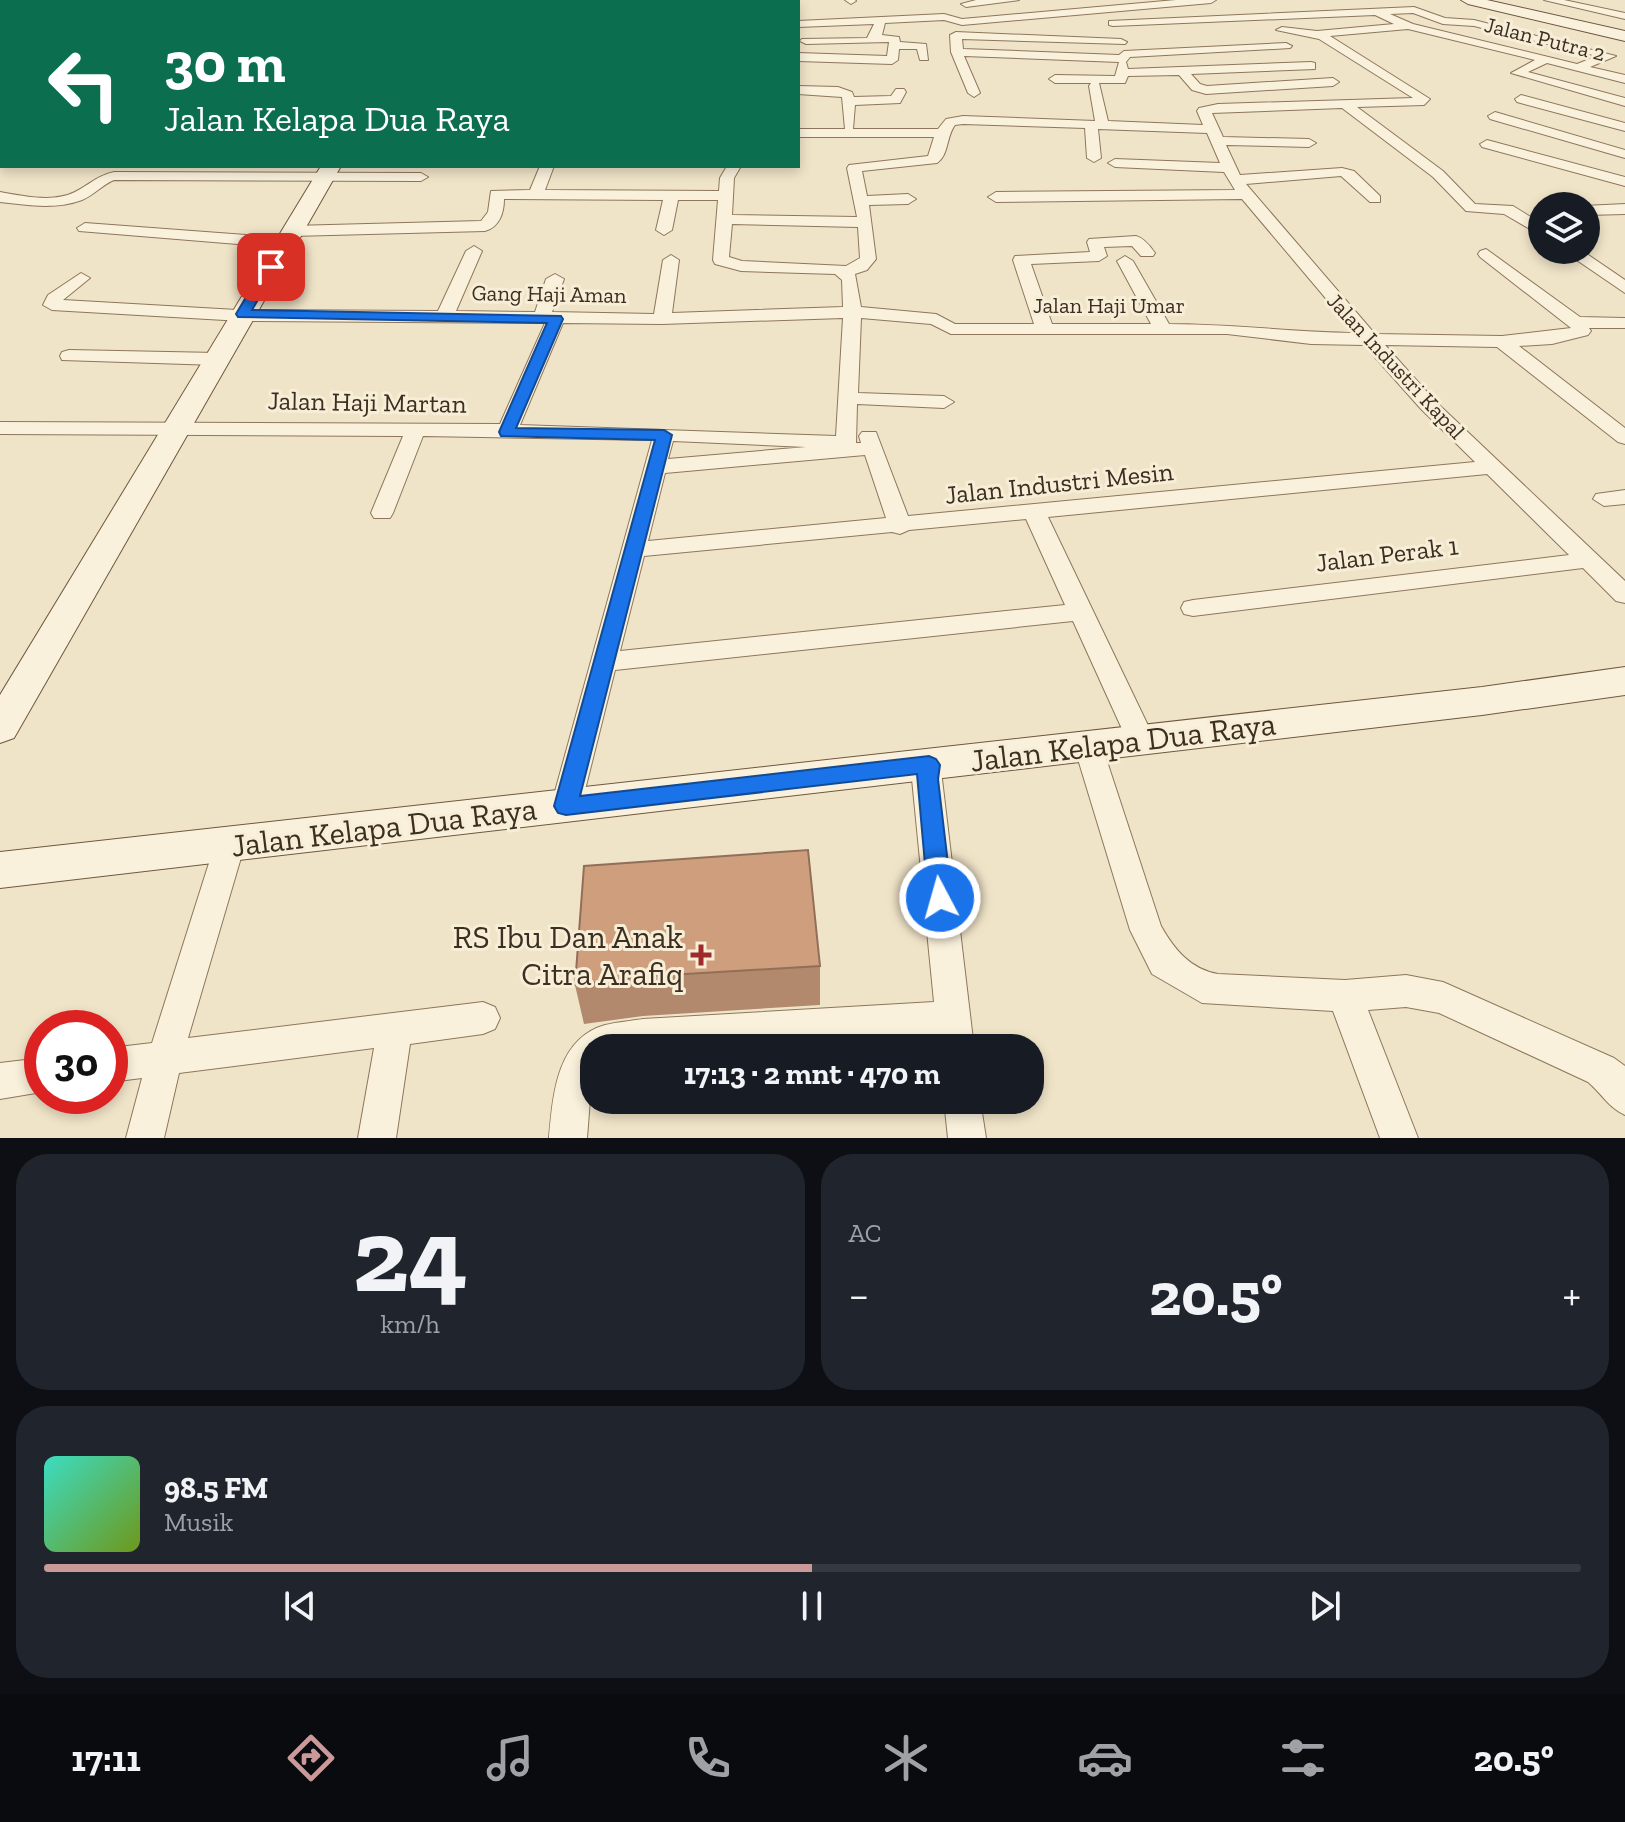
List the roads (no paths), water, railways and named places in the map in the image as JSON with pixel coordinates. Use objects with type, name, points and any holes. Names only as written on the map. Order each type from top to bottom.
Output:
[{"type":"main road","points":[[1468,0],[1622,33]]},
{"type":"main road","points":[[0,728],[328,171]]},
{"type":"main road","name":"Jalan Kelapa Dua Raya","points":[[0,870],[929,765],[1625,681]]},
{"type":"street","points":[[964,2],[1014,0]]},
{"type":"street","points":[[1055,79],[1121,80],[1122,73],[1117,38],[1087,10],[1056,0]]},
{"type":"street","points":[[800,24],[948,17],[962,22],[1211,0]]},
{"type":"street","points":[[1549,0],[1625,16]]},
{"type":"street","points":[[964,2],[991,19],[1004,22],[1080,25]]},
{"type":"street","points":[[1232,6],[1258,18],[1286,46],[1333,82],[1350,101],[1438,174],[1471,208],[1505,209],[1528,221]]},
{"type":"street","points":[[1117,38],[1258,18],[1414,10],[1443,21],[1468,22],[1625,59]]},
{"type":"street","name":"Jalan Putra 2","points":[[1376,12],[1409,26],[1625,79]]},
{"type":"street","points":[[875,38],[881,20]]},
{"type":"street","points":[[962,22],[956,35],[957,52],[974,93]]},
{"type":"street","name":"Jalan Putra 2","points":[[1317,34],[1409,26]]},
{"type":"street","points":[[1270,31],[1302,30],[1317,34],[1426,100],[1350,101]]},
{"type":"street","points":[[1579,48],[1622,33]]},
{"type":"street","points":[[956,35],[1286,46]]},
{"type":"street","points":[[957,52],[1136,37]]},
{"type":"street","points":[[800,57],[898,60],[894,38],[806,41]]},
{"type":"street","points":[[1514,51],[1543,40]]},
{"type":"street","points":[[894,45],[922,46],[924,58]]},
{"type":"street","points":[[1578,67],[1610,56]]},
{"type":"street","points":[[1545,60],[1517,73],[1625,102]]},
{"type":"street","points":[[1122,73],[1311,66]]},
{"type":"street","points":[[1183,72],[1196,87],[1206,90],[1333,82]]},
{"type":"street","points":[[1094,158],[1095,86]]},
{"type":"street","points":[[800,90],[844,92],[848,95],[849,126]]},
{"type":"street","points":[[848,101],[895,100],[900,92]]},
{"type":"street","points":[[1521,99],[1625,127]]},
{"type":"street","name":"Jalan Industri Kapal","points":[[1350,101],[1204,109],[1236,181],[1369,339],[1428,405],[1625,595]]},
{"type":"street","points":[[1495,116],[1625,154]]},
{"type":"street","points":[[845,272],[868,259],[865,222],[854,168],[932,160],[937,157],[942,133],[951,122],[1096,125],[1309,143]]},
{"type":"street","points":[[800,133],[942,133]]},
{"type":"street","points":[[1487,144],[1625,182]]},
{"type":"street","points":[[1115,163],[1236,181]]},
{"type":"street","points":[[536,194],[546,168]]},
{"type":"street","points":[[733,168],[727,178],[720,255],[726,263],[829,268],[845,272],[850,278],[854,312],[846,398],[944,402]]},
{"type":"street","points":[[0,197],[65,200],[84,194],[109,173],[328,171],[421,177]]},
{"type":"street","points":[[996,197],[1342,172],[1352,176],[1375,199]]},
{"type":"street","points":[[85,228],[289,237],[485,226],[496,213],[496,194],[726,196]]},
{"type":"street","points":[[664,230],[672,195]]},
{"type":"street","points":[[861,201],[908,199]]},
{"type":"street","points":[[1600,210],[1625,209]]},
{"type":"street","points":[[1516,213],[1528,213]]},
{"type":"street","points":[[723,219],[865,222]]},
{"type":"street","points":[[1045,329],[1020,262],[1023,259],[1099,256],[1095,242],[1136,241],[1147,253]]},
{"type":"street","points":[[445,316],[474,251]]},
{"type":"street","points":[[1486,254],[1576,322],[1625,323]]},
{"type":"street","points":[[662,319],[671,260]]},
{"type":"street","points":[[1125,261],[1163,329]]},
{"type":"street","points":[[1590,264],[1625,288]]},
{"type":"street","name":"Gang Haji Aman","points":[[81,278],[54,299],[52,305],[243,315],[548,319],[662,319],[854,312]]},
{"type":"street","points":[[507,432],[548,319],[555,279]]},
{"type":"street","name":"Jalan Haji Umar","points":[[854,312],[939,319],[951,329],[1253,330],[1296,337],[1502,342],[1574,335],[1582,331],[1576,322]]},
{"type":"street","points":[[1502,342],[1625,438]]},
{"type":"street","points":[[69,356],[217,359]]},
{"type":"street","name":"Jalan Haji Martan","points":[[0,428],[507,432],[846,443],[846,398]]},
{"type":"street","points":[[382,513],[415,431]]},
{"type":"street","points":[[566,806],[664,435]]},
{"type":"street","points":[[655,467],[870,441],[900,527]]},
{"type":"street","name":"Jalan Industri Mesin","points":[[633,550],[1035,514],[1491,467]]},
{"type":"street","points":[[1035,514],[1141,740]]},
{"type":"street","name":"Jalan Perak 1","points":[[1193,608],[1588,560]]},
{"type":"street","points":[[603,662],[1080,612]]},
{"type":"street","points":[[1088,746],[1146,930],[1164,963],[1202,987],[1218,990],[1345,996],[1406,991],[1443,998],[1601,1070],[1615,1081],[1625,1097]]},
{"type":"street","points":[[798,1034],[954,1032],[927,779],[929,765]]},
{"type":"street","points":[[145,1138],[165,1057],[230,844]]},
{"type":"street","points":[[1345,996],[1399,1138]]},
{"type":"street","points":[[128,1062],[483,1018]]},
{"type":"street","points":[[377,1138],[395,1029]]},
{"type":"street","points":[[568,1138],[572,1088],[580,1062]]},
{"type":"street","points":[[0,1081],[24,1078]]},
{"type":"street","points":[[964,1114],[967,1138]]},
{"type":"place","name":"RS Ibu Dan Anak Citra Arafiq","points":[[701,955]]}]
